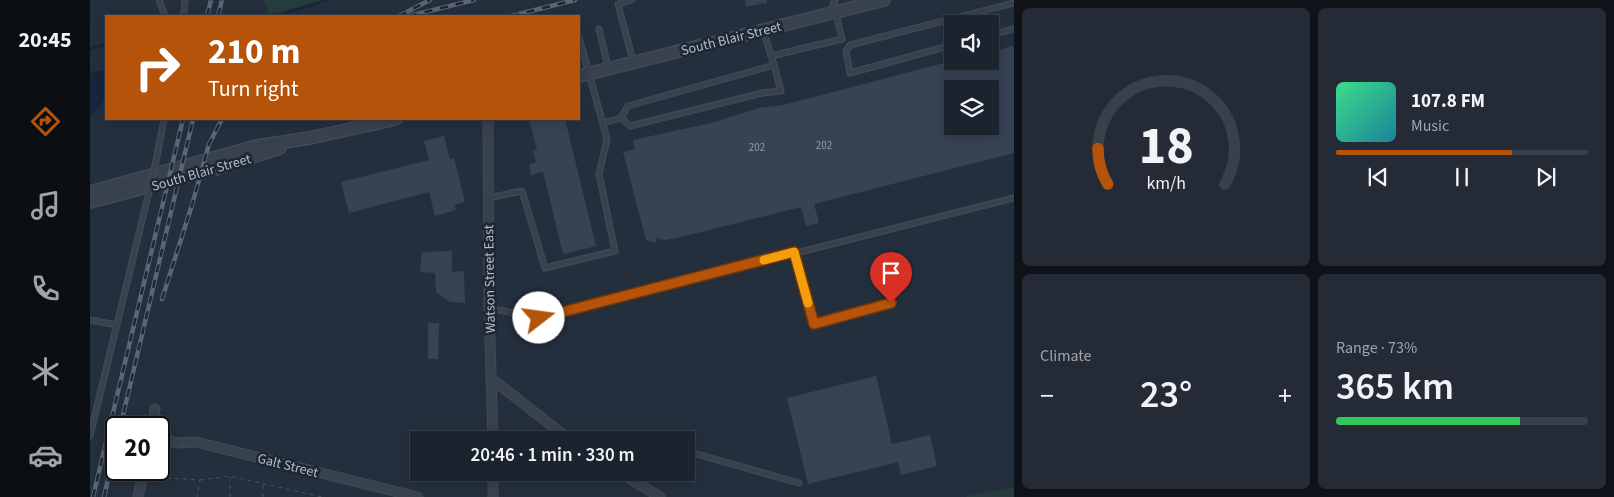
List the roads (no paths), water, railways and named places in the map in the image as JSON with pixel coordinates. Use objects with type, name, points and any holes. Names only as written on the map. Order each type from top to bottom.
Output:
[{"type":"street","name":"South Blair Street","points":[[584,74],[763,30],[834,8],[884,0]]},
{"type":"street","name":"South Blair Street","points":[[90,192],[231,152],[310,138],[391,120]]},
{"type":"street","name":"Watson Street East","points":[[488,120],[489,308],[493,431]]},
{"type":"street","name":"South Blair Street","points":[[90,202],[248,159],[310,138]]},
{"type":"street","points":[[492,379],[558,431]]},
{"type":"street","points":[[154,416],[155,408]]},
{"type":"street","name":"Galt Street","points":[[170,441],[176,443],[196,442],[418,497]]},
{"type":"street","points":[[138,497],[141,481]]},
{"type":"street","points":[[493,481],[493,497]]},
{"type":"street","points":[[634,481],[660,497]]},
{"type":"lane","points":[[159,0],[165,15]]},
{"type":"lane","points":[[183,15],[185,0]]},
{"type":"lane","points":[[632,0],[618,4],[633,62]]},
{"type":"lane","points":[[944,47],[850,73],[846,51],[850,45],[1014,3]]},
{"type":"lane","points":[[834,8],[842,39],[850,45]]},
{"type":"lane","points":[[999,32],[1014,28]]},
{"type":"lane","points":[[599,29],[608,68]]},
{"type":"lane","points":[[621,118],[630,126],[762,93],[781,91],[763,30]]},
{"type":"lane","points":[[771,56],[842,39]]},
{"type":"lane","points":[[488,198],[522,191],[545,268],[615,251],[599,174],[607,140],[603,123],[584,74],[580,44]]},
{"type":"lane","points":[[603,123],[621,118],[628,106],[774,64]]},
{"type":"lane","points":[[90,436],[148,196],[164,120]]},
{"type":"lane","points":[[489,308],[539,318],[794,252],[1014,198]]},
{"type":"lane","points":[[794,252],[814,324],[891,303]]},
{"type":"lane","points":[[90,320],[117,325]]},
{"type":"lane","points":[[695,454],[799,484]]},
{"type":"water","points":[[105,70],[105,96],[101,105],[90,117],[90,73]]},
{"type":"waterway","points":[[279,15],[327,0]]},
{"type":"waterway","points":[[90,49],[105,44]]},
{"type":"railway","points":[[207,15],[211,0]]},
{"type":"railway","points":[[218,15],[222,0]]},
{"type":"railway","points":[[401,15],[430,0]]},
{"type":"railway","points":[[413,15],[474,0]]},
{"type":"railway","points":[[515,15],[575,0]]},
{"type":"railway","points":[[93,497],[183,120]]},
{"type":"railway","points":[[123,416],[193,120]]},
{"type":"railway","points":[[162,299],[209,144],[221,120]]},
{"type":"railway","points":[[104,497],[108,481]]}]
